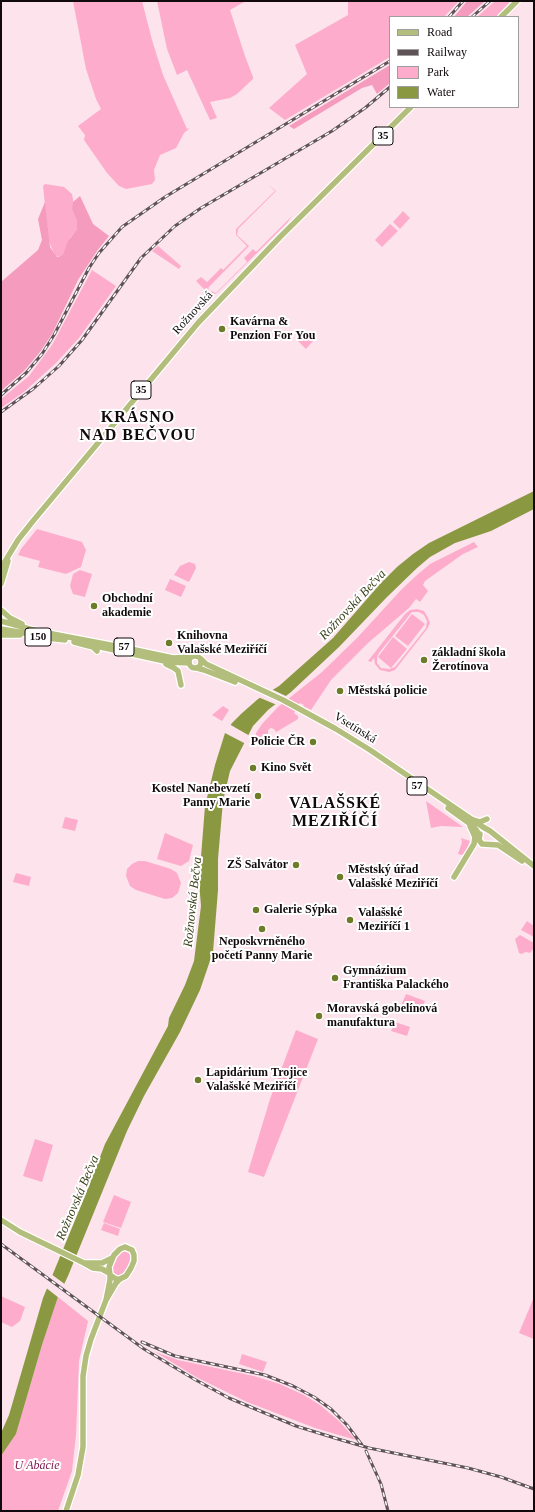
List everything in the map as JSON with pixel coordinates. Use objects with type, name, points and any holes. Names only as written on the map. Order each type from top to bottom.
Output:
[{"type":"main road","points":[[502,16],[517,1]]},
{"type":"main road","name":"Rožnovská","points":[[1,568],[33,521],[198,323],[280,237],[410,108]]},
{"type":"main road","points":[[1,584],[11,552]]},
{"type":"main road","name":"Rožnovská","points":[[1,575],[11,552]]},
{"type":"main road","name":"57","points":[[1,610],[10,618],[37,631]]},
{"type":"main road","name":"57","points":[[1,621],[37,631],[134,649],[173,658],[197,656],[200,659]]},
{"type":"main road","name":"57","points":[[1,629],[69,640],[169,662],[189,664],[196,668]]},
{"type":"main road","name":"150","points":[[1,634],[69,640]]},
{"type":"main road","name":"57","points":[[69,640],[91,647],[97,652]]},
{"type":"main road","points":[[106,648],[171,666],[179,673],[180,685]]},
{"type":"main road","points":[[189,664],[191,657]]},
{"type":"main road","points":[[196,668],[200,665],[200,659]]},
{"type":"main road","name":"Vsetínská","points":[[200,659],[226,676],[301,711],[335,731],[466,818],[491,832],[534,867]]},
{"type":"main road","name":"Vsetínská","points":[[196,668],[226,676]]},
{"type":"main road","points":[[466,818],[480,822],[487,819]]},
{"type":"main road","points":[[454,877],[474,844],[473,832],[466,818]]},
{"type":"main road","name":"Vsetínská","points":[[466,818],[475,828],[479,837]]},
{"type":"main road","points":[[481,832],[491,832],[494,840],[489,845],[482,844],[479,837],[481,832]]},
{"type":"main road","name":"Vsetínská","points":[[489,845],[496,844],[501,846],[534,867]]},
{"type":"main road","points":[[1,1220],[13,1229],[94,1268],[102,1269],[114,1278],[120,1279]]},
{"type":"main road","points":[[66,1511],[74,1490],[81,1462],[84,1432],[83,1376],[86,1356],[106,1300],[116,1283],[126,1276],[131,1268],[134,1258],[133,1252],[130,1249],[124,1247],[120,1249],[108,1267],[110,1280],[106,1300]]},
{"type":"main road","points":[[83,1262],[102,1263],[113,1258]]},
{"type":"green space","points":[[73,1],[142,1],[163,75],[187,129],[190,128],[184,133],[176,148],[160,155],[154,170],[155,180],[152,184],[126,189],[119,186],[107,173],[84,140],[85,135],[78,126],[101,109],[86,69]]},
{"type":"green space","points":[[157,1],[246,1],[230,10],[253,79],[237,94],[230,98],[210,102],[217,118],[210,120],[187,70],[177,75],[167,49]]},
{"type":"green space","points":[[348,1],[459,1],[445,16],[389,16],[389,58],[285,120],[269,108],[307,74],[295,45],[348,15]]},
{"type":"green space","points":[[495,1],[511,1],[497,16],[478,16]]},
{"type":"green space","points":[[45,184],[64,187],[72,194],[74,205],[72,210],[77,221],[77,229],[70,238],[63,254],[59,257],[55,255],[49,242],[43,186]]},
{"type":"green space","points":[[269,185],[276,191],[238,229],[237,235],[249,246],[208,288],[209,289],[207,292],[196,281],[201,277],[207,282],[221,268],[223,270],[247,246],[236,235],[236,229],[275,191]]},
{"type":"green space","points":[[403,211],[410,218],[400,229],[393,222]]},
{"type":"green space","points":[[292,216],[287,223],[218,292],[215,294],[208,293],[211,291],[216,293],[247,262],[244,258],[253,249],[256,252]]},
{"type":"green space","points":[[390,224],[398,231],[382,247],[375,240]]},
{"type":"green space","points":[[158,246],[181,266],[179,269],[152,251]]},
{"type":"green space","points":[[92,270],[116,286],[79,338],[56,363],[24,392],[1,408],[1,399],[29,376],[52,345]]},
{"type":"green space","points":[[303,332],[313,341],[306,349],[296,339]]},
{"type":"green space","points":[[37,529],[82,542],[86,550],[81,567],[66,574],[38,567],[40,561],[18,555]]},
{"type":"green space","points":[[474,542],[478,547],[463,554],[425,581],[423,585],[428,591],[420,602],[416,599],[409,608],[368,643],[331,680],[311,710],[300,703],[294,713],[298,716],[298,719],[276,732],[271,728],[268,730],[268,735],[260,737],[256,736],[256,733],[262,724],[278,707],[322,672],[357,638],[401,590],[417,575],[430,564]]},
{"type":"green space","points":[[189,562],[195,564],[196,568],[189,582],[174,575],[180,566]]},
{"type":"green space","points":[[80,570],[92,574],[85,597],[73,594],[70,586],[73,574]]},
{"type":"green space","points":[[170,579],[186,586],[181,597],[165,590]]},
{"type":"green space","points":[[417,609],[424,611],[430,623],[427,629],[395,670],[389,672],[380,670],[375,664],[374,658],[371,662],[368,661],[405,614],[410,610]],"holes":[[[412,612],[419,612],[424,615],[427,621],[426,628],[395,667],[389,669],[381,668],[377,663],[379,653]]]},
{"type":"green space","points":[[412,614],[425,624],[408,646],[395,636]]},
{"type":"green space","points":[[393,637],[407,649],[391,668],[378,657]]},
{"type":"green space","points":[[223,706],[229,710],[222,721],[212,715]]},
{"type":"green space","points":[[426,801],[463,827],[441,826],[431,828]]},
{"type":"green space","points":[[65,817],[78,820],[75,831],[62,828]]},
{"type":"green space","points":[[165,833],[193,845],[189,861],[181,866],[157,859]]},
{"type":"green space","points":[[461,838],[470,841],[466,851],[462,855],[458,854],[462,842]]},
{"type":"green space","points":[[138,861],[145,861],[171,869],[177,873],[181,883],[178,893],[172,898],[165,899],[136,890],[130,886],[126,876],[127,869]]},
{"type":"green space","points":[[16,873],[31,877],[29,886],[13,882]]},
{"type":"green space","points":[[527,921],[534,926],[534,937],[521,930]]},
{"type":"green space","points":[[520,935],[534,943],[534,948],[530,953],[519,953],[515,939]]},
{"type":"green space","points":[[406,994],[425,1001],[420,1013],[401,1006]]},
{"type":"green space","points":[[395,1022],[410,1027],[407,1036],[391,1031]]},
{"type":"green space","points":[[296,1030],[318,1039],[264,1177],[248,1172],[270,1099]]},
{"type":"green space","points":[[35,1139],[53,1145],[42,1182],[23,1176]]},
{"type":"green space","points":[[114,1195],[131,1202],[121,1228],[103,1222]]},
{"type":"green space","points":[[104,1223],[120,1229],[118,1236],[101,1230]]},
{"type":"green space","points":[[125,1251],[130,1253],[131,1260],[125,1272],[119,1276],[116,1276],[112,1271],[113,1264],[120,1253]]},
{"type":"green space","points":[[1,1296],[25,1307],[20,1321],[12,1327],[1,1322]]},
{"type":"green space","name":"U Abácie","points":[[58,1297],[88,1321],[79,1361],[76,1435],[72,1471],[58,1511],[1,1511],[1,1456],[16,1434],[42,1345]]},
{"type":"green space","points":[[534,1297],[534,1339],[519,1333]]},
{"type":"green space","points":[[155,1352],[178,1360],[254,1376],[280,1384],[304,1395],[320,1405],[339,1421],[356,1440],[315,1428],[247,1402],[196,1377]]},
{"type":"green space","points":[[242,1354],[267,1362],[263,1372],[239,1364]]},
{"type":"shaded area","points":[[467,1],[485,1],[468,16],[455,16]]},
{"type":"shaded area","points":[[389,66],[389,84],[377,94],[372,85],[362,88],[294,129],[289,126]]},
{"type":"shaded area","points":[[80,196],[93,224],[109,236],[78,280],[52,334],[40,352],[24,371],[1,391],[1,282],[38,250],[42,240],[38,219],[45,202],[50,247],[57,257],[63,254],[68,241],[77,229],[77,221],[72,210],[73,202]]},
{"type":"water","points":[[534,491],[534,509],[491,531],[455,543],[430,557],[387,597],[339,647],[291,692],[268,710],[253,726],[230,771],[223,801],[213,952],[200,990],[180,1032],[144,1096],[127,1131],[58,1297],[42,1345],[16,1434],[1,1456],[1,1433],[9,1415],[43,1298],[105,1144],[168,1026],[169,1018],[185,985],[194,961],[201,906],[199,882],[205,806],[225,733],[232,723],[258,699],[279,686],[333,638],[380,584],[413,554],[429,543]]},
{"type":"pier","points":[[271,689],[288,697],[277,705],[258,697]]},
{"type":"pier","points":[[229,724],[250,736],[246,744],[223,732]]},
{"type":"pier","points":[[51,1274],[66,1285],[59,1298],[45,1287]]},
{"type":"railway","points":[[450,16],[463,1]]},
{"type":"railway","points":[[473,16],[490,1]]},
{"type":"railway","points":[[1,395],[26,373],[42,354],[54,335],[89,268],[99,253],[122,227],[165,197],[389,62]]},
{"type":"railway","points":[[1,412],[33,389],[59,366],[82,340],[141,258],[175,226],[201,208],[332,131],[365,108],[389,88]]},
{"type":"railway","points":[[1,1244],[144,1349],[229,1398],[296,1426],[338,1439],[369,1448],[468,1468],[501,1477],[534,1489]]},
{"type":"railway","points":[[142,1342],[175,1356],[265,1375],[293,1386],[314,1397],[331,1409],[347,1425],[362,1445]]},
{"type":"railway","points":[[366,1451],[381,1484],[388,1511]]},
{"type":"place","name":"Kavárna & Penzion For You","points":[[222,329]]},
{"type":"place","name":"Obchodní akademie","points":[[94,606]]},
{"type":"place","name":"Knihovna Valašské Meziříčí","points":[[169,643]]},
{"type":"place","name":"základní škola Žerotínova","points":[[424,660]]},
{"type":"place","name":"Městská policie","points":[[340,691]]},
{"type":"place","name":"Policie ČR","points":[[313,742]]},
{"type":"place","name":"Kino Svět","points":[[253,768]]},
{"type":"place","name":"Kostel Nanebevzetí Panny Marie","points":[[258,796]]},
{"type":"place","name":"ZŠ Salvátor","points":[[296,865]]},
{"type":"place","name":"Městský úřad Valašské Meziříčí","points":[[340,877]]},
{"type":"place","name":"Galerie Sýpka","points":[[256,910]]},
{"type":"place","name":"Valašské Meziříčí 1","points":[[350,920]]},
{"type":"place","name":"Neposkvrněného početí Panny Marie","points":[[262,929]]},
{"type":"place","name":"Gymnázium Františka Palackého","points":[[335,978]]},
{"type":"place","name":"Moravská gobelínová manufaktura","points":[[319,1016]]},
{"type":"place","name":"Lapidárium Trojice Valašské Meziříčí","points":[[198,1080]]},
{"type":"district","name":"KRÁSNO NAD BEČVOU","points":[[138,427]]},
{"type":"district","name":"VALAŠSKÉ MEZIŘÍČÍ","points":[[335,813]]},
{"type":"water label","name":"Rožnovská Bečva","points":[[353,605]]},
{"type":"water label","name":"Rožnovská Bečva","points":[[193,902]]},
{"type":"water label","name":"Rožnovská Bečva","points":[[78,1198]]}]
